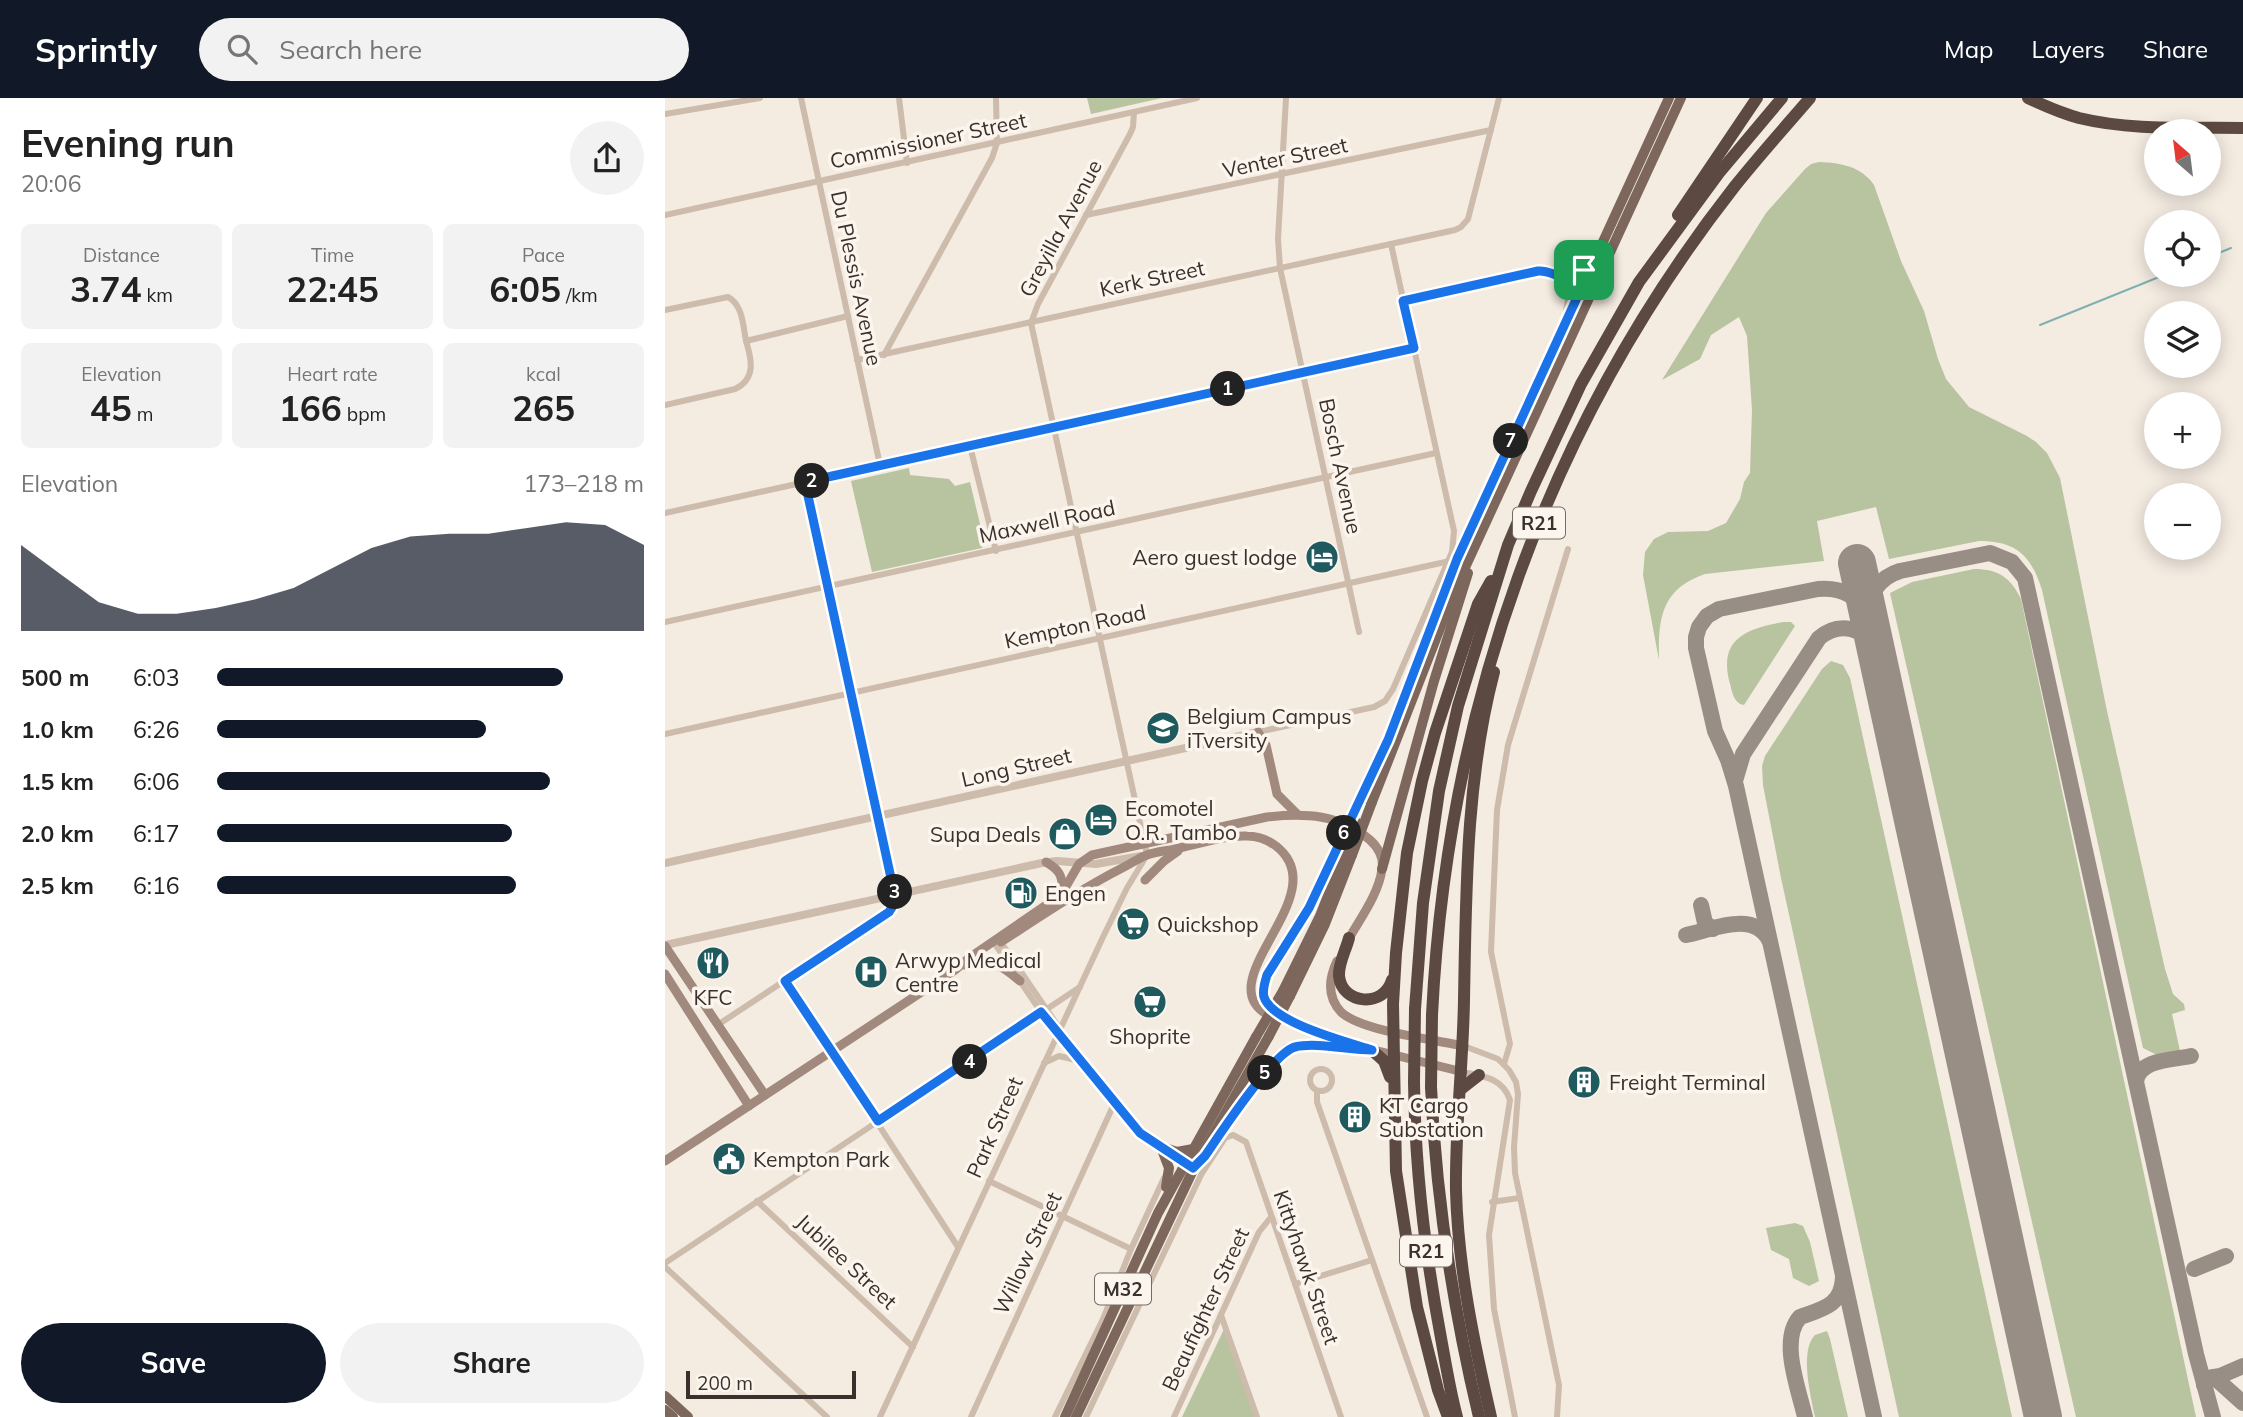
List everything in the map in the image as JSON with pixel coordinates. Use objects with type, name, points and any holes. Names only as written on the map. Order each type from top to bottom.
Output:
[{"type":"highway","points":[[1639,282],[1670,226],[1758,98]]},
{"type":"highway","name":"R21","points":[[1457,1417],[1431,1282],[1420,1200],[1414,1139],[1414,1082],[1415,1009],[1423,903],[1439,791],[1458,706],[1508,545],[1600,347],[1639,282],[1726,164],[1782,98]]},
{"type":"highway","name":"R21","points":[[1479,1417],[1450,1283],[1434,1141],[1431,1087],[1432,1015],[1439,915],[1456,797],[1480,693],[1513,590],[1542,516],[1577,438],[1636,329],[1686,252],[1727,196],[1811,98]]},
{"type":"highway","points":[[2028,98],[2056,111],[2097,121],[2147,126],[2243,128]]},
{"type":"highway","points":[[1448,1417],[1423,1332],[1403,1227],[1396,1171],[1396,953],[1407,853],[1428,757],[1478,604],[1508,545]]},
{"type":"highway","points":[[1491,1417],[1474,1343],[1456,1194],[1464,1046],[1467,895],[1475,787],[1492,679],[1513,609],[1513,590]]},
{"type":"highway","points":[[1349,938],[1339,976],[1344,989],[1360,999],[1376,998],[1388,990],[1396,953]]},
{"type":"highway","points":[[1372,1050],[1384,1061],[1394,1091]]},
{"type":"highway","points":[[1461,1089],[1479,1075]]},
{"type":"main road","name":"M32","points":[[1366,799],[1452,560],[1561,332],[1586,292],[1592,265],[1669,98]]},
{"type":"main road","name":"M32","points":[[1076,1417],[1191,1166],[1192,1149],[1325,924],[1345,851],[1366,799],[1586,292],[1681,98]]},
{"type":"main road","points":[[1562,276],[1577,274],[1592,265]]},
{"type":"main road","points":[[1464,1046],[1394,1032],[1352,1020],[1341,1012],[1335,1003],[1330,991],[1330,979],[1377,886],[1471,557]]},
{"type":"main road","points":[[1258,732],[1266,745],[1277,794],[1297,814]]},
{"type":"main road","points":[[1303,1028],[1269,1006],[1264,998],[1263,988],[1267,975],[1345,851],[1366,799]]},
{"type":"main road","points":[[955,970],[1061,895],[1079,864],[1091,855],[1267,817],[1297,814],[1322,816],[1345,822],[1362,833],[1379,852],[1383,860],[1382,869]]},
{"type":"main road","points":[[665,1161],[997,942],[1108,875],[1147,855],[1246,835],[1261,838],[1276,846],[1290,866],[1293,890],[1290,902],[1254,970],[1253,1000],[1263,1013],[1372,1050],[1463,1072]]},
{"type":"main road","points":[[1145,880],[1182,848]]},
{"type":"main road","points":[[1046,862],[1053,866],[1063,879],[1061,895]]},
{"type":"main road","points":[[665,946],[765,1095]]},
{"type":"main road","points":[[965,965],[990,962],[1003,967],[1020,981]]},
{"type":"main road","points":[[665,974],[749,1106]]},
{"type":"main road","name":"M32","points":[[1065,1417],[1158,1213],[1191,1166],[1269,1036],[1286,993]]},
{"type":"main road","points":[[1191,1166],[1205,1156],[1273,1063],[1287,1049],[1307,1045],[1372,1050]]},
{"type":"main road","points":[[1160,1147],[1181,1152],[1192,1149]]},
{"type":"main road","points":[[1158,1213],[1169,1175],[1167,1160],[1160,1147]]},
{"type":"main road","points":[[665,1396],[688,1417]]},
{"type":"main road","points":[[665,1410],[673,1417]]},
{"type":"street","points":[[665,114],[761,98]]},
{"type":"street","name":"Du Plessis Avenue","points":[[801,98],[880,466]]},
{"type":"street","points":[[899,98],[907,163]]},
{"type":"street","points":[[884,355],[988,168],[997,143],[996,98]]},
{"type":"street","name":"Commissioner Street","points":[[665,215],[1197,98]]},
{"type":"street","name":"Bosch Avenue","points":[[1286,98],[1278,246],[1280,268],[1359,632]]},
{"type":"street","points":[[1491,130],[1499,98]]},
{"type":"street","name":"Greyilla Avenue","points":[[1134,112],[1131,134],[1038,304],[1031,323],[1147,855]]},
{"type":"street","name":"Venter Street","points":[[1086,215],[1491,130]]},
{"type":"street","name":"Kerk Street","points":[[857,360],[1455,230],[1468,219],[1491,130]]},
{"type":"street","points":[[1391,244],[1455,538],[1452,560],[1465,556],[1481,533]]},
{"type":"street","points":[[1403,301],[1546,270],[1562,276],[1586,292]]},
{"type":"street","points":[[1561,332],[1570,298],[1562,276]]},
{"type":"street","points":[[665,310],[728,297],[734,300],[739,310],[751,369],[742,386],[735,389],[665,405]]},
{"type":"street","points":[[746,341],[848,316]]},
{"type":"street","points":[[665,513],[1414,348]]},
{"type":"street","points":[[969,446],[996,551]]},
{"type":"street","name":"Maxwell Road","points":[[665,622],[1436,453]]},
{"type":"street","points":[[719,1024],[889,912],[895,905],[896,895],[805,482]]},
{"type":"street","points":[[1504,1064],[1510,1044],[1491,952],[1497,810],[1508,745],[1568,549]]},
{"type":"street","name":"Kempton Road","points":[[665,734],[1452,560]]},
{"type":"street","name":"Long Street","points":[[665,863],[1374,707],[1385,702],[1394,689],[1452,560]]},
{"type":"street","points":[[665,946],[1046,862],[1096,864],[1147,855]]},
{"type":"street","name":"Park Street","points":[[880,1417],[1042,1065],[1127,888],[1147,855]]},
{"type":"street","points":[[997,942],[1020,981],[1044,1010]]},
{"type":"street","points":[[997,942],[1059,1032],[1114,1104],[1140,1133],[1191,1166]]},
{"type":"street","points":[[785,981],[958,1247]]},
{"type":"street","points":[[827,1417],[665,1265],[1080,987]]},
{"type":"street","points":[[1464,1046],[1486,1053],[1504,1064],[1518,1088],[1514,1147],[1518,1198],[1557,1373],[1560,1393],[1557,1417]]},
{"type":"street","points":[[1042,1065],[1059,1056],[1082,1062]]},
{"type":"street","points":[[1463,1072],[1489,1077],[1504,1087],[1510,1100],[1492,1202],[1489,1235],[1494,1310],[1516,1417]]},
{"type":"street","points":[[1317,1091],[1317,1102],[1427,1417]]},
{"type":"street","name":"Willow Street","points":[[971,1417],[1114,1104]]},
{"type":"street","name":"Kittyhawk Street","points":[[1086,1417],[1202,1172],[1226,1138],[1233,1135],[1246,1142],[1341,1417]]},
{"type":"street","points":[[1055,1417],[1103,1319],[1131,1249],[1166,1176],[1166,1166]]},
{"type":"street","points":[[989,1181],[1131,1249]]},
{"type":"street","points":[[1492,1202],[1518,1198]]},
{"type":"street","name":"Jubilee Street","points":[[757,1201],[913,1346]]},
{"type":"street","name":"Beaufighter Street","points":[[1174,1417],[1259,1232],[1271,1217]]},
{"type":"street","points":[[1294,1284],[1372,1260]]},
{"type":"street","points":[[1221,1315],[1257,1417]]},
{"type":"green space","points":[[1087,98],[1162,98],[1091,114]]},
{"type":"green space","points":[[1819,162],[1850,167],[1863,174],[1874,185],[1901,261],[1924,311],[1946,379],[1969,407],[2036,442],[2047,453],[2060,478],[2107,711],[2165,969],[2173,994],[2184,1004],[2185,1010],[2172,1014],[2180,1051],[2157,1055],[2143,1048],[2042,590],[2033,568],[2020,552],[2003,544],[1979,541],[1889,559],[1876,507],[1817,521],[1824,561],[1705,574],[1679,588],[1665,607],[1660,631],[1659,660],[1643,575],[1645,552],[1654,539],[1668,532],[1708,531],[1726,523],[1740,499],[1744,482],[1750,473],[1752,410],[1747,336],[1739,317],[1711,335],[1700,359],[1662,380],[1766,213],[1805,169]]},
{"type":"green space","points":[[909,468],[910,475],[949,479],[955,486],[970,482],[984,541],[982,548],[872,572],[851,481]]},
{"type":"green space","points":[[1974,569],[2002,576],[2021,599],[2196,1417],[2076,1417],[1890,593],[1912,582]]},
{"type":"green space","points":[[1791,622],[1795,626],[1744,705],[1740,704],[1735,699],[1729,680],[1728,654],[1739,638],[1748,632]]},
{"type":"green space","points":[[1831,661],[1843,665],[1850,678],[2012,1417],[1899,1417],[1763,785],[1762,766],[1765,756],[1822,669]]},
{"type":"green space","points":[[1795,1223],[1803,1226],[1810,1242],[1819,1281],[1809,1286],[1793,1278],[1789,1259],[1771,1250],[1766,1228]]},
{"type":"green space","points":[[1226,1325],[1256,1417],[1182,1417]]},
{"type":"green space","points":[[1827,1331],[1848,1417],[1815,1417],[1807,1375],[1808,1352],[1815,1335]]},
{"type":"waterway","points":[[2221,252],[2231,248]]},
{"type":"waterway","points":[[2040,325],[2144,283]]},
{"type":"taxiway","points":[[1868,615],[1870,600],[1877,587],[1887,577],[1900,571],[1990,553],[2012,562],[2025,578],[2196,1354],[2213,1417]]},
{"type":"taxiway","points":[[1869,618],[1849,594],[1818,589],[1719,609],[1707,616],[1699,627],[1696,648],[1715,731],[1736,786],[1874,1417]]},
{"type":"taxiway","points":[[1735,781],[1743,754],[1819,638],[1835,629],[1851,629],[1865,636],[1876,650]]},
{"type":"taxiway","points":[[1701,905],[1705,923],[1713,929]]},
{"type":"taxiway","points":[[1686,935],[1719,926],[1743,924],[1762,931],[1769,940]]},
{"type":"taxiway","points":[[2136,1081],[2139,1074],[2150,1064],[2191,1056]]},
{"type":"taxiway","points":[[2194,1269],[2226,1256]]},
{"type":"taxiway","points":[[1805,1417],[1792,1366],[1791,1339],[1794,1327],[1800,1317],[1835,1300],[1842,1287],[1843,1277]]},
{"type":"taxiway","points":[[2204,1385],[2208,1378],[2243,1366]]},
{"type":"taxiway","points":[[2214,1377],[2243,1403]]},
{"type":"runway","points":[[1857,563],[2043,1417]]},
{"type":"place","name":"Aero guest lodge","points":[[1322,557]]},
{"type":"place","name":"Belgium Campus iTversity","points":[[1163,728]]},
{"type":"place","name":"Ecomotel O.R. Tambo","points":[[1101,820]]},
{"type":"place","name":"Supa Deals","points":[[1065,834]]},
{"type":"place","name":"Engen","points":[[1021,893]]},
{"type":"place","name":"Quickshop","points":[[1133,924]]},
{"type":"place","name":"KFC","points":[[713,963]]},
{"type":"place","name":"Arwyp Medical Centre","points":[[871,972]]},
{"type":"place","name":"Shoprite","points":[[1150,1002]]},
{"type":"place","name":"Freight Terminal","points":[[1584,1082]]},
{"type":"place","name":"KT Cargo Substation","points":[[1355,1117]]},
{"type":"place","name":"Kempton Park","points":[[729,1159]]},
{"type":"route","points":[[1592,265],[1457,559],[1388,740],[1309,908],[1267,975],[1263,988],[1264,998],[1269,1006],[1303,1028],[1372,1050],[1307,1045],[1287,1049],[1273,1063],[1205,1156],[1193,1168],[1140,1133],[1065,1040],[1057,1035],[1041,1012],[878,1121],[785,981],[889,912],[896,901],[805,482],[1414,348],[1403,301],[1538,271],[1551,271],[1565,277],[1584,270],[1592,265]]}]
